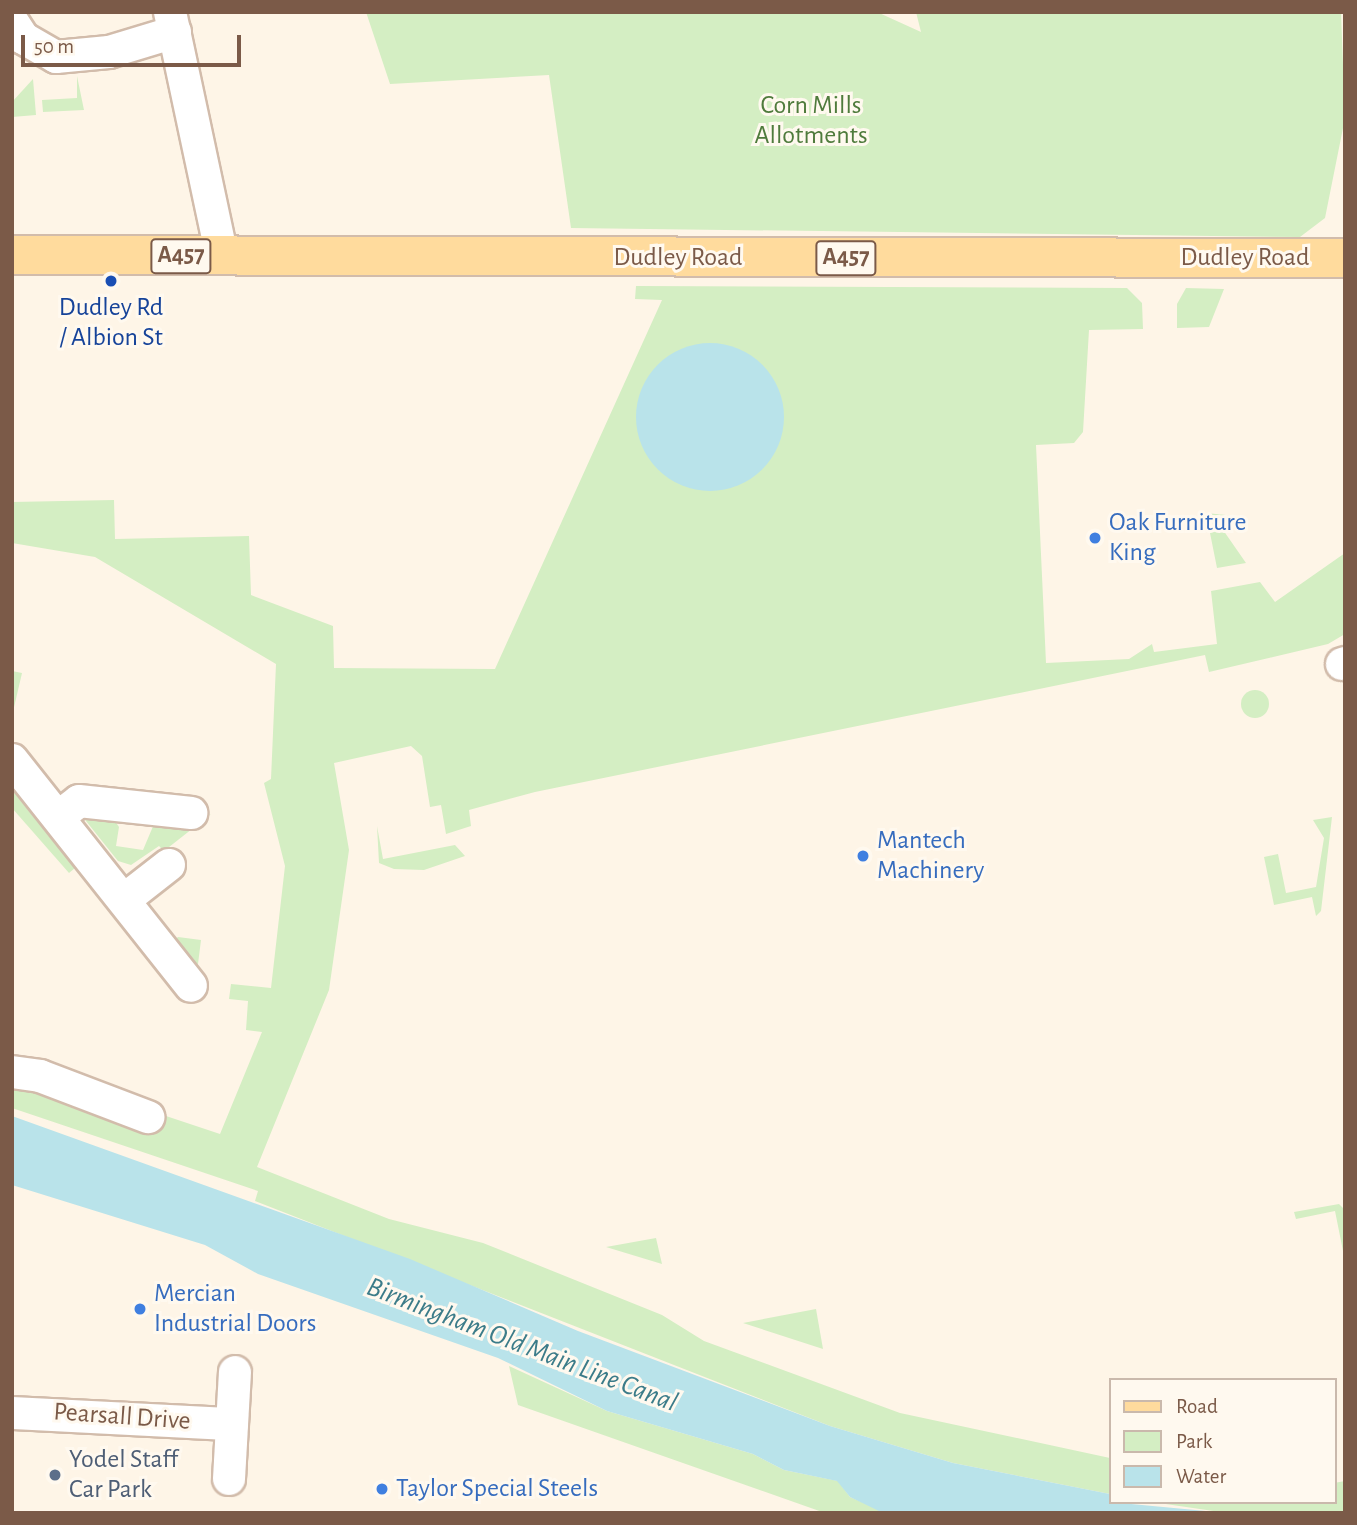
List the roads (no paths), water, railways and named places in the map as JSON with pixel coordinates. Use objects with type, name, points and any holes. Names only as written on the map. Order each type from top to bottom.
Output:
[{"type":"main road","name":"Dudley Road","points":[[12,255],[1344,254]]},
{"type":"street","points":[[12,21],[23,38],[56,57],[108,52],[172,22],[222,256]]},
{"type":"street","points":[[14,765],[191,986]]},
{"type":"street","points":[[58,817],[79,801],[191,813]]},
{"type":"street","points":[[124,900],[169,865]]},
{"type":"street","points":[[12,1072],[53,1080],[71,1093],[148,1117]]},
{"type":"street","points":[[229,1479],[235,1372]]},
{"type":"street","name":"Pearsall Drive","points":[[12,1413],[232,1424]]},
{"type":"water","points":[[710,343],[738,349],[762,365],[778,389],[784,417],[778,445],[762,469],[738,485],[710,491],[682,485],[658,469],[642,445],[636,417],[642,389],[658,365],[682,349]]},
{"type":"water","name":"Birmingham Old Main Line Canal","points":[[12,1116],[410,1259],[578,1331],[830,1426],[953,1463],[1108,1494],[1108,1504],[1227,1513],[879,1511],[850,1497],[837,1481],[784,1470],[753,1454],[607,1411],[498,1358],[258,1274],[205,1245],[12,1185]]},
{"type":"place","name":"Dudley Rd / Albion St","points":[[111,281]]},
{"type":"place","name":"Oak Furniture King","points":[[1095,538]]},
{"type":"place","name":"Mantech Machinery","points":[[863,856]]},
{"type":"place","name":"Mercian Industrial Doors","points":[[140,1309]]},
{"type":"place","name":"Yodel Staff Car Park","points":[[55,1475]]},
{"type":"place","name":"Taylor Special Steels","points":[[382,1489]]},
{"type":"park label","name":"Corn Mills Allotments","points":[[811,121]]}]
